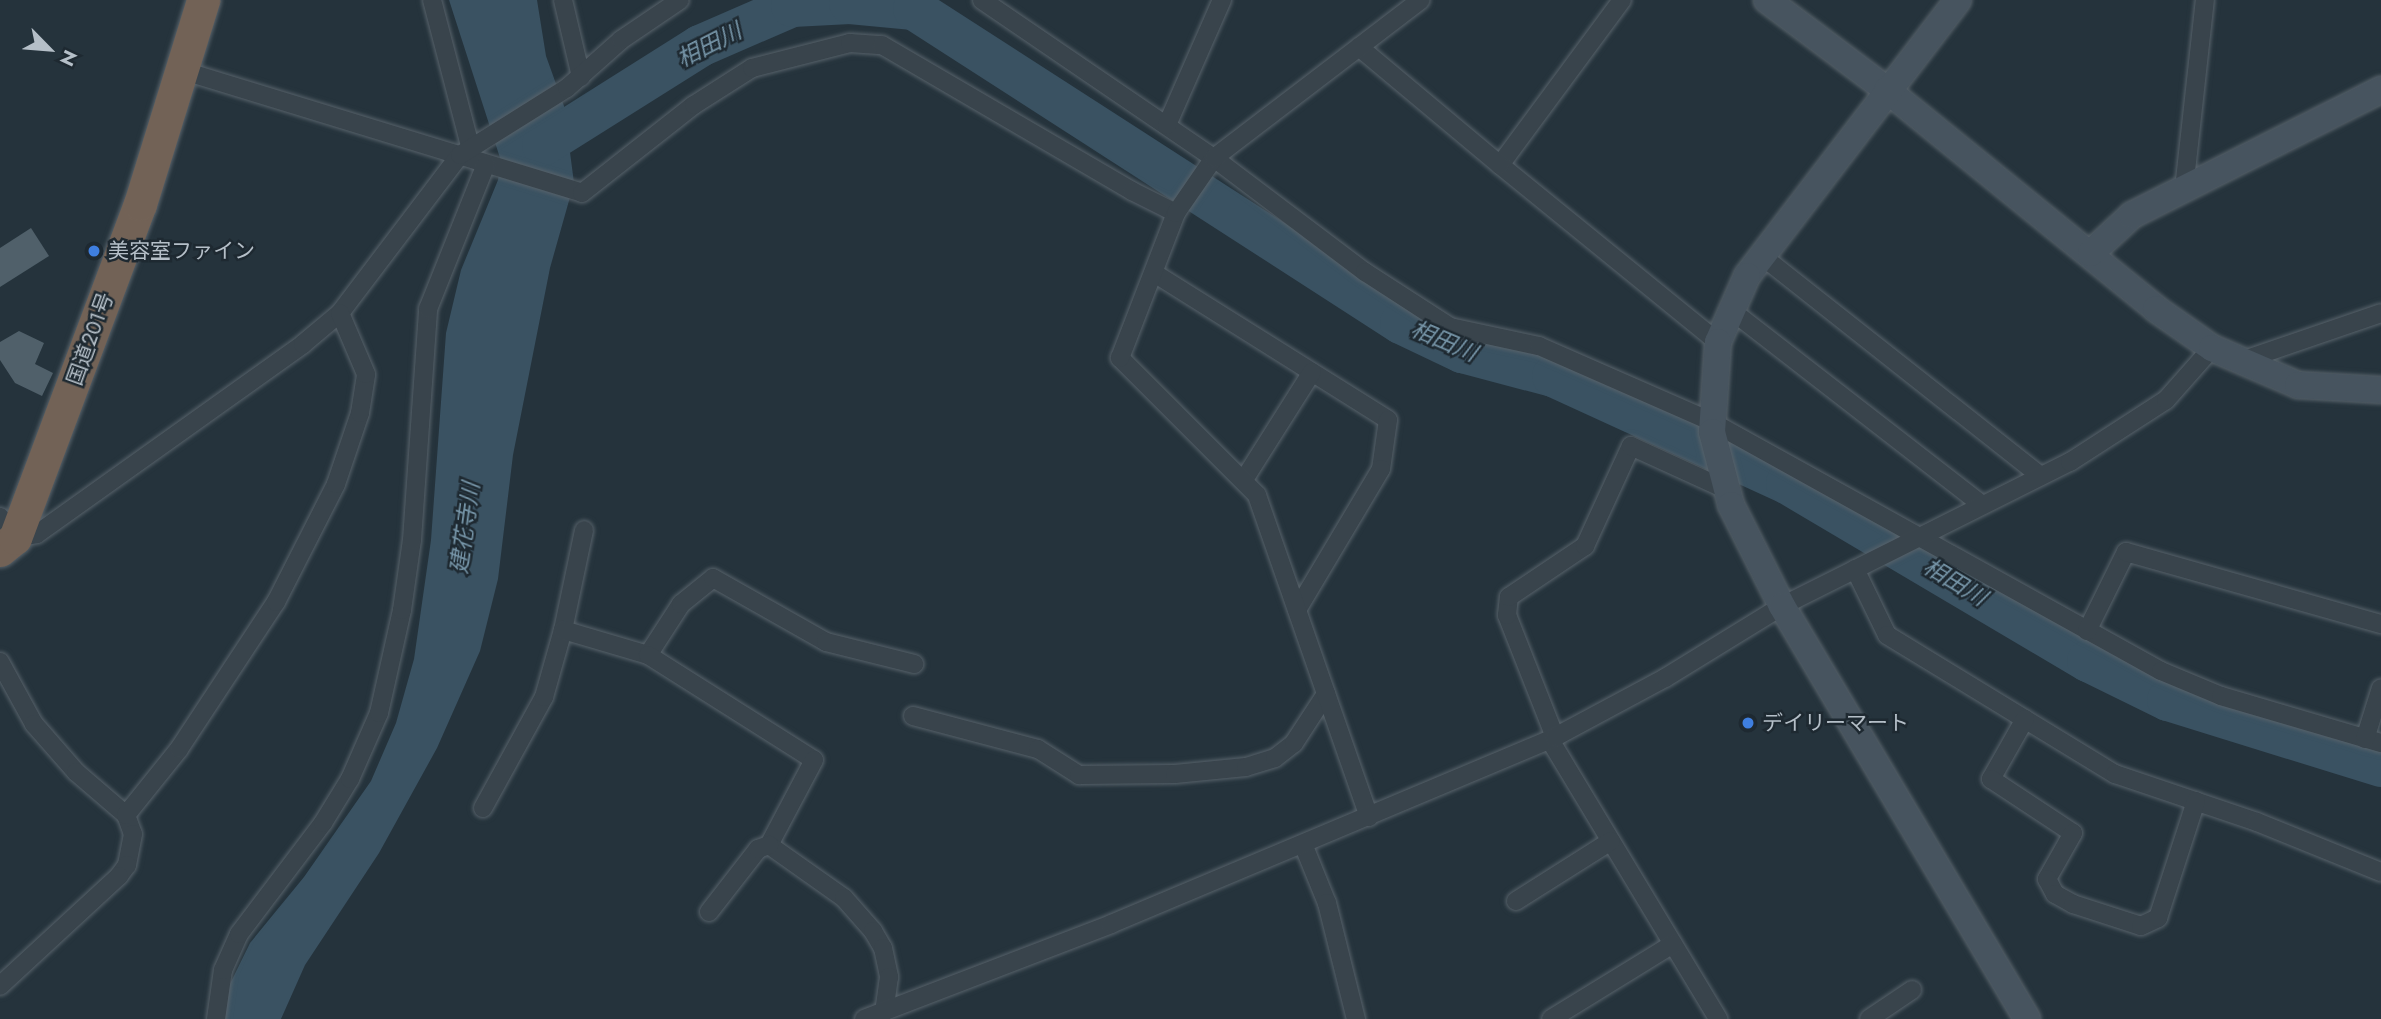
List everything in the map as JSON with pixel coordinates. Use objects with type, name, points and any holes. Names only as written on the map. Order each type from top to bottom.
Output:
[{"type":"highway","name":"国道201号","points":[[5,535],[140,204],[184,71],[203,0]]},
{"type":"street","points":[[432,0],[469,147]]},
{"type":"street","points":[[563,0],[574,83]]},
{"type":"street","points":[[5,535],[37,534],[340,313],[469,147],[574,83],[621,40],[680,0]]},
{"type":"street","points":[[1167,125],[1222,0]]},
{"type":"street","points":[[1500,165],[1622,0]]},
{"type":"street","points":[[1767,0],[1887,90],[2091,253],[2156,309],[2212,348],[2238,362],[2298,385],[2381,390]]},
{"type":"street","points":[[1958,0],[1747,276],[1718,342],[1712,427],[1723,482],[1782,606],[2027,1019]]},
{"type":"street","points":[[2184,189],[2205,0]]},
{"type":"street","points":[[1369,817],[1257,495],[1245,478],[1120,358],[1176,212],[1214,158],[1413,2]]},
{"type":"street","points":[[992,3],[1214,158],[1365,272],[1450,327],[1539,346],[1712,427],[2161,671],[2221,695],[2373,741],[2381,688]]},
{"type":"street","points":[[184,71],[469,147],[490,164],[582,193],[694,105],[752,68],[849,43],[882,45],[905,56],[1132,191],[1176,212]]},
{"type":"street","points":[[1359,47],[1718,342]]},
{"type":"street","points":[[2091,253],[2132,215],[2381,90]]},
{"type":"street","points":[[216,1019],[223,970],[239,933],[323,823],[350,779],[379,713],[402,610],[412,540],[428,309],[490,164]]},
{"type":"street","points":[[1762,256],[2041,476]]},
{"type":"street","points":[[1154,273],[1388,420],[1381,469],[1297,610]]},
{"type":"street","points":[[1732,311],[1982,505]]},
{"type":"street","points":[[126,815],[179,749],[276,602],[336,484],[360,413],[366,374],[340,313]]},
{"type":"street","points":[[2238,362],[2381,313]]},
{"type":"street","points":[[864,1019],[1303,845],[1553,738],[1665,678],[1782,606],[2041,476],[2166,400],[2212,348]]},
{"type":"street","points":[[1245,478],[1312,372]]},
{"type":"street","points":[[1718,1019],[1611,841],[1553,738],[1507,615],[1508,597],[1584,546],[1631,446],[1723,482]]},
{"type":"street","points":[[483,808],[544,697],[563,630],[584,530]]},
{"type":"street","points":[[2087,631],[2126,552],[2381,624]]},
{"type":"street","points":[[1855,569],[1887,635],[2115,774],[2196,801],[2381,872]]},
{"type":"street","points":[[648,655],[681,604],[713,578],[826,642],[914,664]]},
{"type":"street","points":[[563,630],[648,655],[814,760],[769,845],[758,849],[709,912]]},
{"type":"street","points":[[0,662],[34,724],[76,772],[126,815],[133,834],[131,850],[119,876],[0,986]]},
{"type":"street","points":[[913,716],[1038,749],[1079,775],[1175,774],[1247,767],[1275,758],[1294,743],[1326,694]]},
{"type":"street","points":[[2025,719],[1991,779],[2073,833],[2048,879],[2055,894],[2073,904],[2141,926],[2158,918],[2196,801]]},
{"type":"street","points":[[1516,901],[1611,841]]},
{"type":"street","points":[[769,845],[844,898],[873,931],[883,948],[889,977],[884,1012]]},
{"type":"street","points":[[1303,845],[1327,903],[1333,943],[1356,1019]]},
{"type":"street","points":[[1551,1019],[1673,944]]},
{"type":"street","points":[[1869,1019],[1912,990]]},
{"type":"water","name":"建花寺川","points":[[449,0],[537,0],[546,56],[564,106],[574,183],[550,268],[513,455],[498,579],[480,651],[437,748],[379,853],[305,965],[281,1019],[221,1019],[226,992],[250,943],[304,877],[371,781],[396,723],[414,659],[431,540],[446,333],[461,270],[498,180],[501,161]]},
{"type":"building","points":[[31,228],[49,256],[0,287],[0,248]]},
{"type":"building","points":[[19,331],[44,343],[35,364],[53,373],[42,396],[15,383],[0,360],[0,342]]},
{"type":"waterway","name":"相田川","points":[[543,145],[700,46],[792,6],[850,3],[914,9],[1401,323],[1462,352],[1553,376],[1787,483],[2088,661],[2168,700],[2381,766]]},
{"type":"place","name":"美容室ファイン","points":[[94,251]]},
{"type":"place","name":"デイリーマート","points":[[1748,723]]}]
